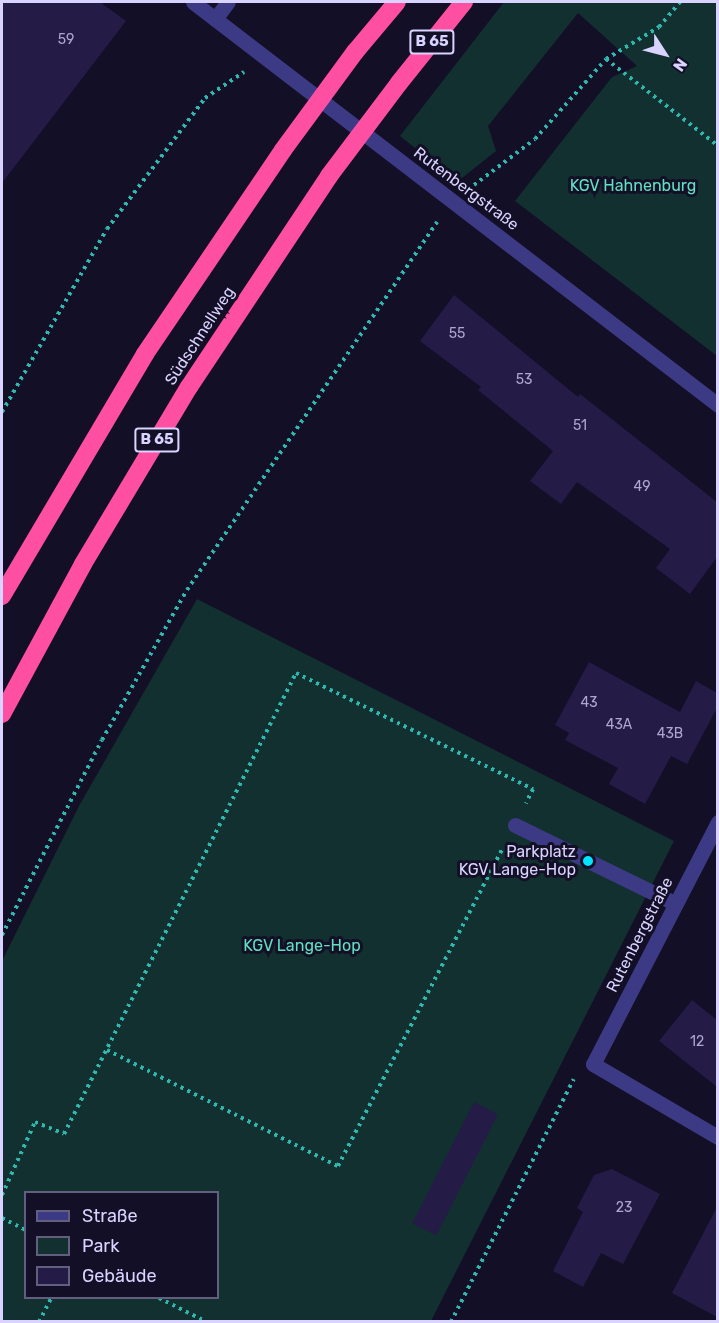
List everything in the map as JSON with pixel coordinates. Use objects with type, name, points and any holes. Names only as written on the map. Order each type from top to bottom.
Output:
[{"type":"highway","points":[[2,596],[145,354],[283,150],[355,52],[397,2]]},
{"type":"highway","name":"Südschnellweg","points":[[2,714],[83,564],[183,397],[329,176],[464,2]]},
{"type":"street","name":"Rutenbergstraße","points":[[193,2],[717,405]]},
{"type":"street","points":[[215,19],[228,2]]},
{"type":"street","name":"Rutenbergstraße","points":[[593,1064],[717,822]]},
{"type":"street","points":[[515,825],[676,904]]},
{"type":"street","points":[[593,1064],[717,1137]]},
{"type":"path","points":[[2,935],[102,740],[187,590],[410,259],[453,201],[535,140],[606,59],[659,27],[680,2]]},
{"type":"path","points":[[2,412],[114,220],[205,98],[264,58]]},
{"type":"path","points":[[606,59],[717,146]]},
{"type":"path","points":[[2,1195],[35,1122],[64,1134],[296,673],[533,789],[338,1166],[107,1050]]},
{"type":"path","points":[[451,1322],[573,1079],[593,1064]]},
{"type":"path","points":[[2,1218],[24,1229]]},
{"type":"path","points":[[39,1322],[50,1299]]},
{"type":"path","points":[[161,1299],[207,1322]]},
{"type":"green space","name":"KGV Hahnenburg","points":[[504,2],[717,2],[717,356],[515,201],[612,77],[637,66],[578,13],[488,126],[496,151],[457,182],[400,136]]},
{"type":"green space","name":"KGV Lange-Hop","points":[[197,599],[674,841],[431,1321],[2,1321],[2,961],[79,806]]},
{"type":"building","points":[[2,2],[100,2],[126,21],[2,183]]},
{"type":"building","points":[[454,295],[578,397],[580,394],[717,502],[717,557],[690,594],[656,568],[670,549],[577,482],[561,504],[530,481],[553,451],[478,390],[481,387],[420,341]]},
{"type":"building","points":[[589,662],[680,712],[696,681],[717,693],[717,708],[687,764],[671,756],[645,804],[609,784],[618,768],[565,740],[569,733],[555,725]]},
{"type":"building","points":[[692,1000],[717,1020],[717,1087],[659,1041]]},
{"type":"building","points":[[474,1102],[498,1114],[436,1235],[412,1223]]},
{"type":"building","points":[[612,1169],[660,1194],[623,1264],[601,1253],[583,1287],[553,1271],[583,1212],[577,1208],[594,1175]]},
{"type":"building","points":[[717,1207],[717,1317],[672,1293]]},
{"type":"place","name":"Parkplatz KGV Lange-Hop","points":[[588,861]]}]
